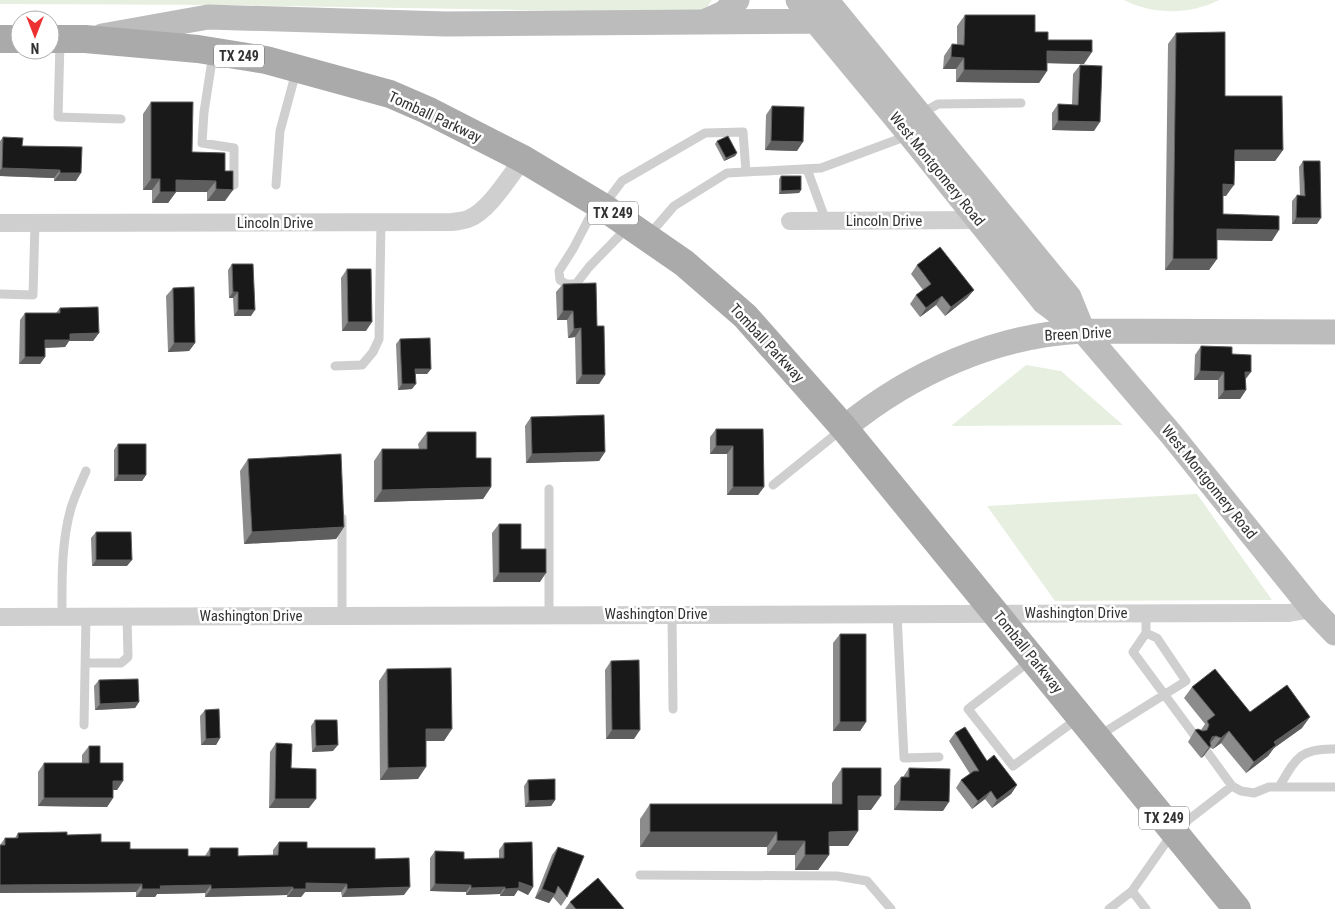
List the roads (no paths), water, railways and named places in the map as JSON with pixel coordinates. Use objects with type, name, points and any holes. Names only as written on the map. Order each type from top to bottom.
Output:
[{"type":"main road","points":[[700,23],[724,13],[737,0]]},
{"type":"main road","name":"West Montgomery Road","points":[[798,0],[843,21],[979,220],[1044,302],[1083,331],[1171,434],[1312,610],[1335,633]]},
{"type":"main road","points":[[65,39],[208,17],[446,24],[700,23],[821,11]]},
{"type":"main road","name":"West Montgomery Road","points":[[821,11],[915,125],[1068,298],[1083,331]]},
{"type":"main road","name":"Tomball Parkway","points":[[65,39],[214,52],[266,60],[390,94],[427,110],[522,159],[600,205],[684,263],[745,316],[844,428],[1237,909]]},
{"type":"main road","name":"Breen Drive","points":[[844,428],[900,389],[937,369],[1016,340],[1057,332],[1083,331],[1335,332]]},
{"type":"street","name":"Lincoln Drive","points":[[0,224],[452,222],[468,219],[491,201],[522,159]]},
{"type":"street","name":"Lincoln Drive","points":[[790,221],[979,220]]},
{"type":"street","name":"Washington Drive","points":[[0,617],[1289,613],[1312,610]]},
{"type":"lane","points":[[65,39],[58,117],[121,119]]},
{"type":"lane","points":[[214,52],[204,112],[202,144],[234,148],[234,185]]},
{"type":"lane","points":[[276,185],[280,131],[297,69]]},
{"type":"lane","points":[[746,172],[743,132],[705,133],[622,181],[600,205],[574,249],[558,271],[560,280],[566,284],[576,284],[589,267],[674,206],[727,173],[807,169],[821,168],[915,125],[938,104],[1021,103]]},
{"type":"lane","points":[[807,169],[826,221]]},
{"type":"lane","points":[[0,294],[33,295],[35,223]]},
{"type":"lane","points":[[335,366],[362,365],[373,352],[379,339],[381,223]]},
{"type":"lane","points":[[773,485],[844,428]]},
{"type":"lane","points":[[62,617],[64,539],[72,506],[86,471]]},
{"type":"lane","points":[[549,489],[549,615]]},
{"type":"lane","points":[[342,508],[342,616]]},
{"type":"lane","points":[[1146,613],[1146,633],[1133,652],[1195,736]]},
{"type":"lane","points":[[672,614],[673,709]]},
{"type":"lane","points":[[897,614],[904,758],[939,757]]},
{"type":"lane","points":[[84,725],[86,617]]},
{"type":"lane","points":[[85,663],[121,663],[128,658],[127,617]]},
{"type":"lane","points":[[1097,737],[1186,681],[1157,638],[1146,633]]},
{"type":"lane","points":[[1033,658],[968,709],[1014,766],[1080,716]]},
{"type":"lane","points":[[1279,787],[1301,754],[1316,748],[1335,749]]},
{"type":"lane","points":[[1208,753],[1232,786],[1241,791],[1254,792],[1269,787],[1335,787]]},
{"type":"lane","points":[[1109,909],[1132,891],[1174,831],[1232,786]]},
{"type":"lane","points":[[640,875],[837,876],[866,881],[891,909]]},
{"type":"lane","points":[[1132,891],[1146,909]]}]
